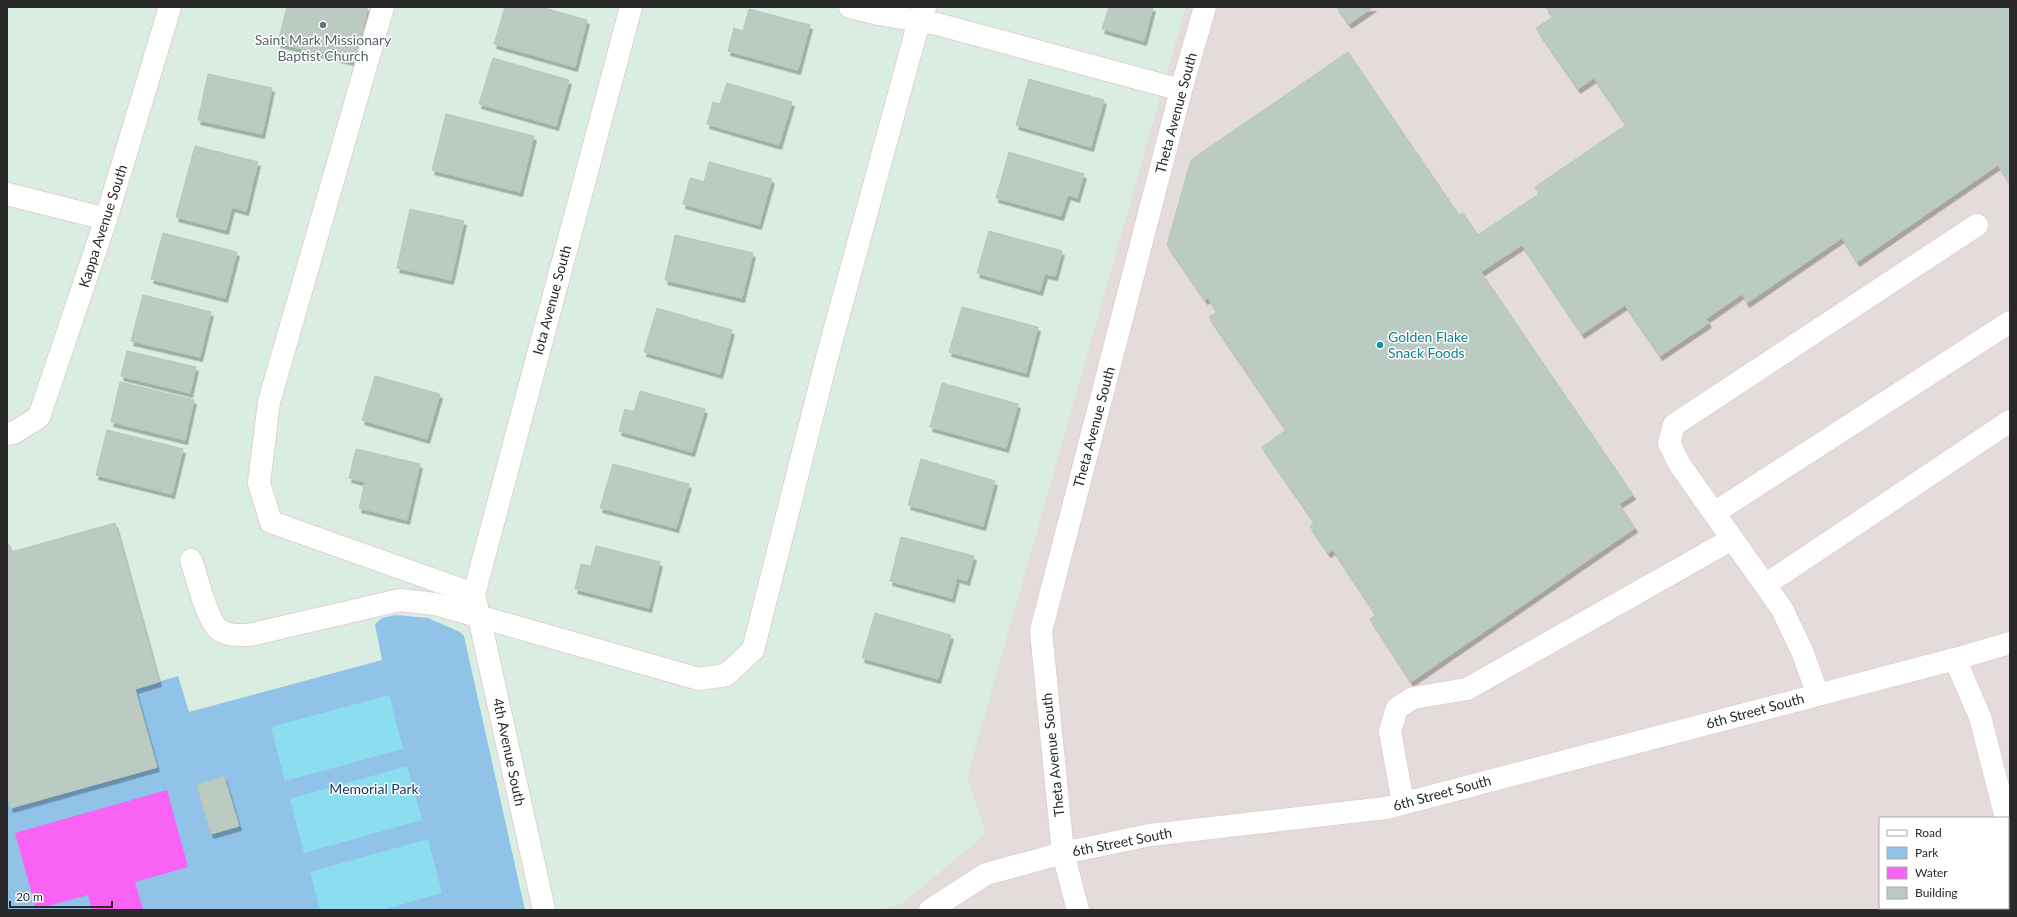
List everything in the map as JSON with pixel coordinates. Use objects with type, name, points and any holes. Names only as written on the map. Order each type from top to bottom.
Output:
[{"type":"street","name":"Kappa Avenue South","points":[[10,432],[39,418],[106,219],[170,7]]},
{"type":"street","points":[[383,7],[269,402],[259,483],[271,522],[474,594]]},
{"type":"street","name":"Iota Avenue South","points":[[474,594],[631,7]]},
{"type":"street","points":[[850,7],[879,14],[922,14],[938,24],[1181,90]]},
{"type":"street","name":"Theta Avenue South","points":[[1078,910],[1063,853],[1041,630],[1181,90],[1205,7]]},
{"type":"street","points":[[191,560],[210,617],[219,631],[231,635],[249,634],[366,606],[400,600],[435,604],[699,679],[726,675],[753,650],[828,354],[922,14]]},
{"type":"street","points":[[7,194],[106,219]]},
{"type":"street","points":[[1818,695],[1802,651],[1782,609],[1680,465],[1669,443],[1674,425],[1977,226]]},
{"type":"street","points":[[1714,513],[2010,322]]},
{"type":"street","points":[[1765,585],[2010,421]]},
{"type":"street","points":[[1403,803],[1390,731],[1397,708],[1413,698],[1468,689],[1732,539]]},
{"type":"street","name":"4th Avenue South","points":[[474,594],[544,910]]},
{"type":"street","name":"6th Street South","points":[[930,910],[986,874],[1063,853],[1150,835],[1386,808],[1954,660],[2010,643]]},
{"type":"street","points":[[1954,660],[1980,717],[2006,817]]},
{"type":"shaded area","name":"Golden Flake Snack Foods","points":[[1186,7],[2010,7],[2010,910],[879,910],[903,903],[986,834],[967,778]]},
{"type":"green space","name":"Memorial Park","points":[[395,615],[428,618],[460,632],[464,636],[525,910],[7,910],[7,794],[11,808],[157,768],[135,689],[178,676],[189,712],[382,660],[375,624],[382,618]]},
{"type":"green space","points":[[389,695],[403,749],[285,781],[271,727]]},
{"type":"green space","points":[[407,766],[422,820],[304,853],[290,799]]},
{"type":"green space","points":[[428,839],[442,893],[382,910],[320,910],[310,872]]},
{"type":"water","points":[[167,790],[188,867],[135,882],[143,910],[92,910],[88,895],[36,909],[15,833]]},
{"type":"building","name":"Saint Mark Missionary Baptist Church","points":[[287,7],[368,7],[355,62],[278,43]]},
{"type":"building","points":[[505,7],[541,7],[587,20],[575,67],[494,44]]},
{"type":"building","points":[[1109,7],[1153,7],[1144,41],[1102,29]]},
{"type":"building","points":[[1337,7],[1374,7],[1349,24]]},
{"type":"building","name":"Golden Flake Snack Foods","points":[[1546,7],[2010,7],[2010,184],[1998,165],[1857,262],[1842,238],[1747,303],[1742,294],[1706,319],[1709,323],[1660,356],[1625,305],[1582,334],[1522,245],[1481,272],[1633,495],[1619,504],[1635,528],[1411,682],[1370,619],[1376,615],[1333,550],[1328,553],[1310,526],[1315,523],[1262,447],[1286,430],[1209,317],[1217,312],[1208,298],[1205,300],[1167,245],[1191,160],[1348,52],[1459,215],[1463,213],[1478,235],[1539,194],[1535,187],[1626,125],[1594,78],[1578,89],[1536,28],[1553,17]]},
{"type":"building","points":[[749,9],[810,25],[798,70],[728,51],[734,28],[743,31]]},
{"type":"building","points":[[493,58],[569,80],[556,126],[479,104]]},
{"type":"building","points":[[208,74],[272,88],[262,134],[198,120]]},
{"type":"building","points":[[1029,79],[1104,100],[1091,147],[1016,125]]},
{"type":"building","points":[[727,83],[792,102],[779,145],[707,124],[713,102],[720,104]]},
{"type":"building","points":[[446,114],[534,136],[520,192],[432,170]]},
{"type":"building","points":[[195,146],[258,162],[246,211],[232,207],[226,230],[176,217]]},
{"type":"building","points":[[1009,152],[1084,174],[1077,198],[1068,195],[1061,216],[996,198]]},
{"type":"building","points":[[709,162],[772,179],[759,225],[683,204],[690,178],[704,182]]},
{"type":"building","points":[[410,209],[464,221],[451,280],[397,268]]},
{"type":"building","points":[[989,231],[1062,251],[1055,276],[1045,274],[1040,291],[977,273]]},
{"type":"building","points":[[163,233],[237,252],[225,298],[151,279]]},
{"type":"building","points":[[675,235],[753,253],[742,298],[665,280]]},
{"type":"building","points":[[143,295],[211,312],[200,357],[131,341]]},
{"type":"building","points":[[962,307],[1038,327],[1026,373],[949,352]]},
{"type":"building","points":[[657,308],[732,330],[720,374],[644,352]]},
{"type":"building","points":[[127,351],[196,367],[190,393],[121,376]]},
{"type":"building","points":[[375,376],[440,394],[427,439],[362,420]]},
{"type":"building","points":[[120,382],[194,400],[185,440],[111,422]]},
{"type":"building","points":[[942,383],[1018,404],[1006,448],[930,427]]},
{"type":"building","points":[[640,391],[705,409],[692,452],[619,431],[625,409],[634,412]]},
{"type":"building","points":[[107,430],[183,449],[172,494],[96,475]]},
{"type":"building","points":[[356,449],[420,464],[407,520],[359,508],[365,482],[349,478]]},
{"type":"building","points":[[921,459],[995,481],[983,526],[908,505]]},
{"type":"building","points":[[613,464],[689,484],[676,528],[600,508]]},
{"type":"building","points":[[115,523],[159,682],[135,689],[157,767],[11,808],[7,795],[7,541],[11,552]]},
{"type":"building","points":[[901,537],[974,556],[967,581],[957,578],[952,598],[890,581]]},
{"type":"building","points":[[596,546],[660,562],[649,608],[575,589],[581,564],[591,566]]},
{"type":"building","points":[[875,613],[951,635],[938,679],[862,658]]},
{"type":"building","points":[[224,776],[239,826],[211,834],[197,785]]},
{"type":"place","name":"Saint Mark Missionary Baptist Church","points":[[323,25]]},
{"type":"place","name":"Golden Flake Snack Foods","points":[[1380,345]]}]
